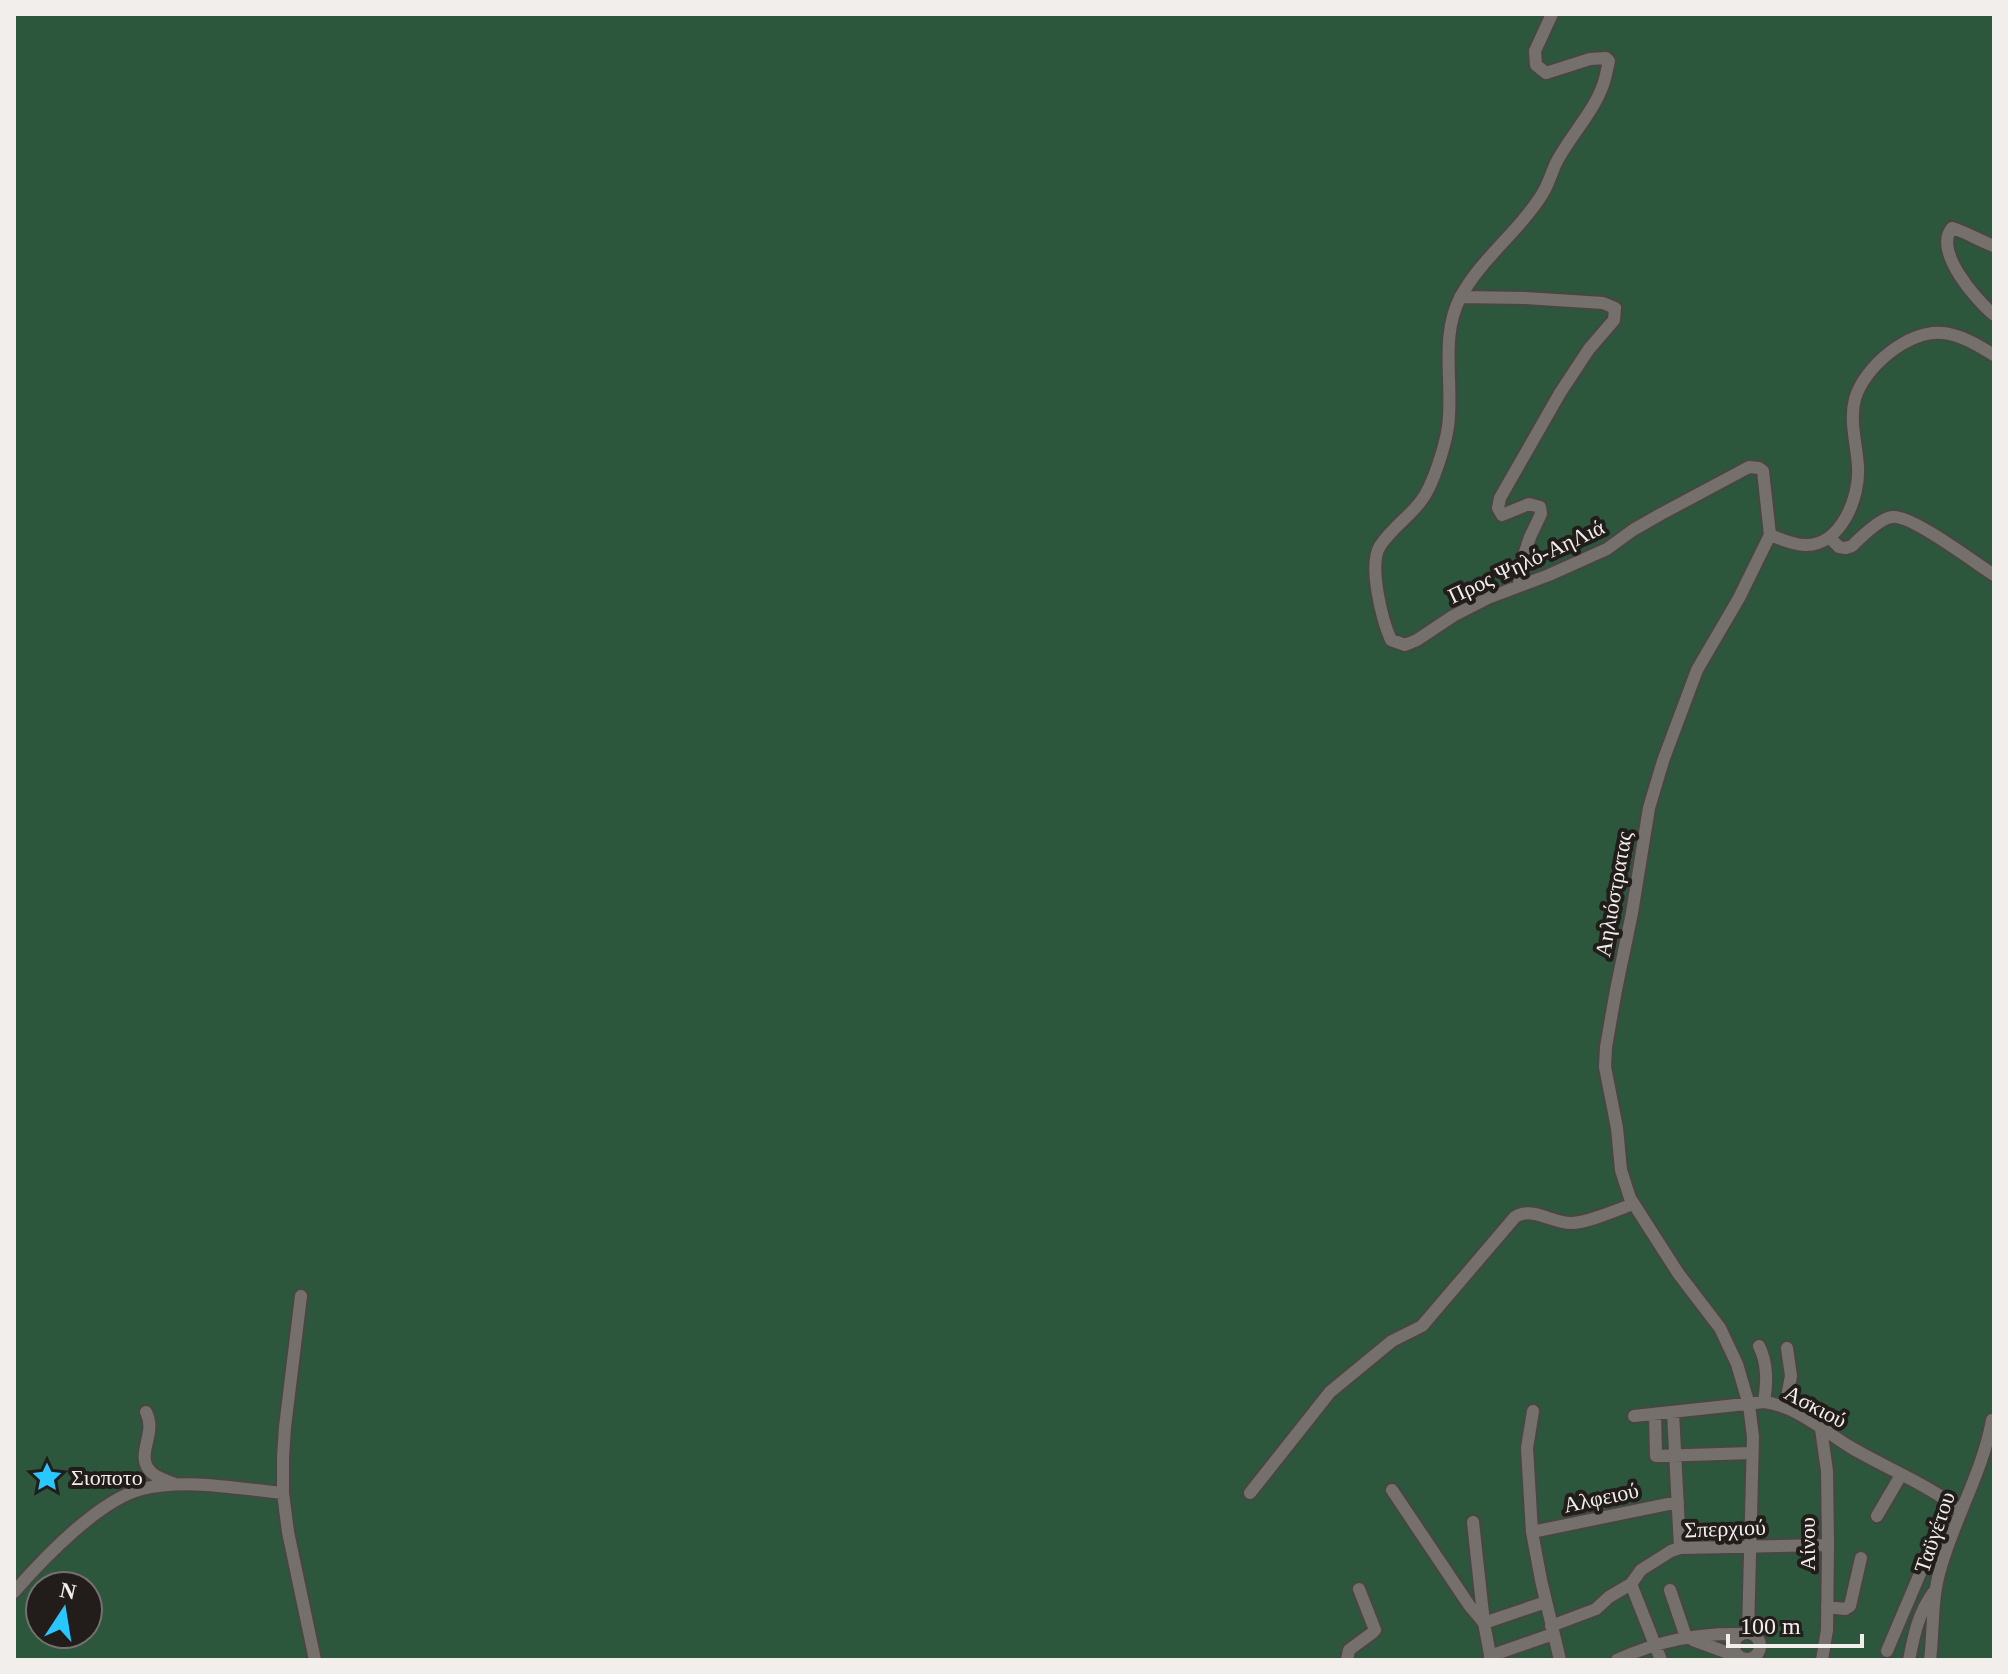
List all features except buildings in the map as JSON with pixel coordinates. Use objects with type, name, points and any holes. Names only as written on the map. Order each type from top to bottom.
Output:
[{"type":"street","name":"Προς Ψηλό-ΑηΛιά","points":[[1552,14],[1535,51],[1536,65],[1546,73],[1590,59],[1606,58],[1609,61],[1603,86],[1557,161],[1544,191],[1460,297],[1451,321],[1447,352],[1450,395],[1448,429],[1441,452],[1423,499],[1378,548],[1378,598],[1386,629],[1391,640],[1405,645],[1417,640],[1488,598],[1607,549],[1633,530],[1749,467],[1763,471],[1770,535]]},
{"type":"street","points":[[1994,246],[1956,228],[1948,231],[1951,255],[1959,275],[1994,315]]},
{"type":"street","points":[[1460,297],[1603,303],[1615,308],[1614,320],[1589,349],[1560,393],[1500,498],[1498,508],[1502,515],[1529,504],[1540,507],[1541,514],[1520,567],[1519,586]]},
{"type":"street","points":[[1770,535],[1803,545],[1815,544],[1830,538],[1847,515],[1856,492],[1858,466],[1853,409],[1859,390],[1873,368],[1904,344],[1938,333],[1961,338],[1994,355]]},
{"type":"street","points":[[1830,538],[1839,547],[1846,548],[1885,519],[1901,517],[1994,575]]},
{"type":"street","name":"Αηλιόστρατας","points":[[1745,1634],[1752,1453],[1749,1405],[1737,1364],[1720,1328],[1678,1273],[1633,1204],[1621,1170],[1605,1056],[1649,808],[1663,761],[1697,670],[1739,598],[1770,535]]},
{"type":"street","points":[[1250,1493],[1330,1392],[1392,1341],[1422,1326],[1515,1217],[1531,1213],[1570,1223],[1633,1204]]},
{"type":"street","points":[[301,1296],[285,1427],[283,1493],[288,1532],[315,1660]]},
{"type":"street","points":[[1759,1346],[1766,1361],[1764,1402]]},
{"type":"street","points":[[1785,1407],[1791,1376],[1787,1348]]},
{"type":"street","name":"Ασκιού","points":[[1634,1416],[1775,1403],[1956,1507]]},
{"type":"street","points":[[1533,1411],[1527,1448],[1532,1532],[1560,1660]]},
{"type":"street","points":[[146,1412],[150,1427],[144,1453],[146,1464],[155,1475],[178,1486]]},
{"type":"street","points":[[1673,1412],[1680,1548]]},
{"type":"street","points":[[1655,1414],[1656,1456],[1752,1453]]},
{"type":"street","name":"Ταϋγέτου","points":[[1930,1660],[1935,1590],[1956,1507],[1983,1455],[1992,1420]]},
{"type":"street","name":"Αίνου","points":[[1821,1429],[1827,1471],[1828,1545],[1826,1645],[1822,1660]]},
{"type":"street","points":[[1877,1516],[1901,1475]]},
{"type":"street","points":[[14,1592],[43,1560],[95,1515],[139,1490],[221,1485],[283,1493]]},
{"type":"street","points":[[1392,1490],[1484,1623]]},
{"type":"street","name":"Αλφειού","points":[[1532,1532],[1678,1502]]},
{"type":"street","points":[[1887,1651],[1927,1558],[1956,1507]]},
{"type":"street","points":[[1473,1522],[1491,1658]]},
{"type":"street","name":"Σπερχιού","points":[[1491,1658],[1596,1609],[1631,1584],[1641,1570],[1671,1551],[1680,1548],[1828,1545]]},
{"type":"street","points":[[1827,1607],[1845,1609],[1850,1606],[1861,1558]]},
{"type":"street","points":[[1927,1558],[1941,1566]]},
{"type":"street","points":[[1631,1584],[1661,1660]]},
{"type":"street","points":[[1347,1660],[1349,1650],[1375,1630],[1359,1589]]},
{"type":"street","points":[[1670,1590],[1686,1637]]},
{"type":"street","points":[[1909,1660],[1920,1612],[1935,1590]]},
{"type":"street","points":[[1484,1623],[1546,1602]]},
{"type":"street","points":[[1617,1660],[1654,1644],[1686,1637],[1745,1634]]},
{"type":"street","name":"Αηλιόστρατας","points":[[1745,1634],[1756,1636],[1761,1644],[1759,1653],[1747,1659],[1735,1650],[1734,1645],[1745,1634]]},
{"type":"street","points":[[1686,1637],[1747,1659]]},
{"type":"green space","points":[[14,14],[1994,14],[1994,1660],[14,1660]]},
{"type":"place","name":"Σιοποτο","points":[[47,1477]]}]
